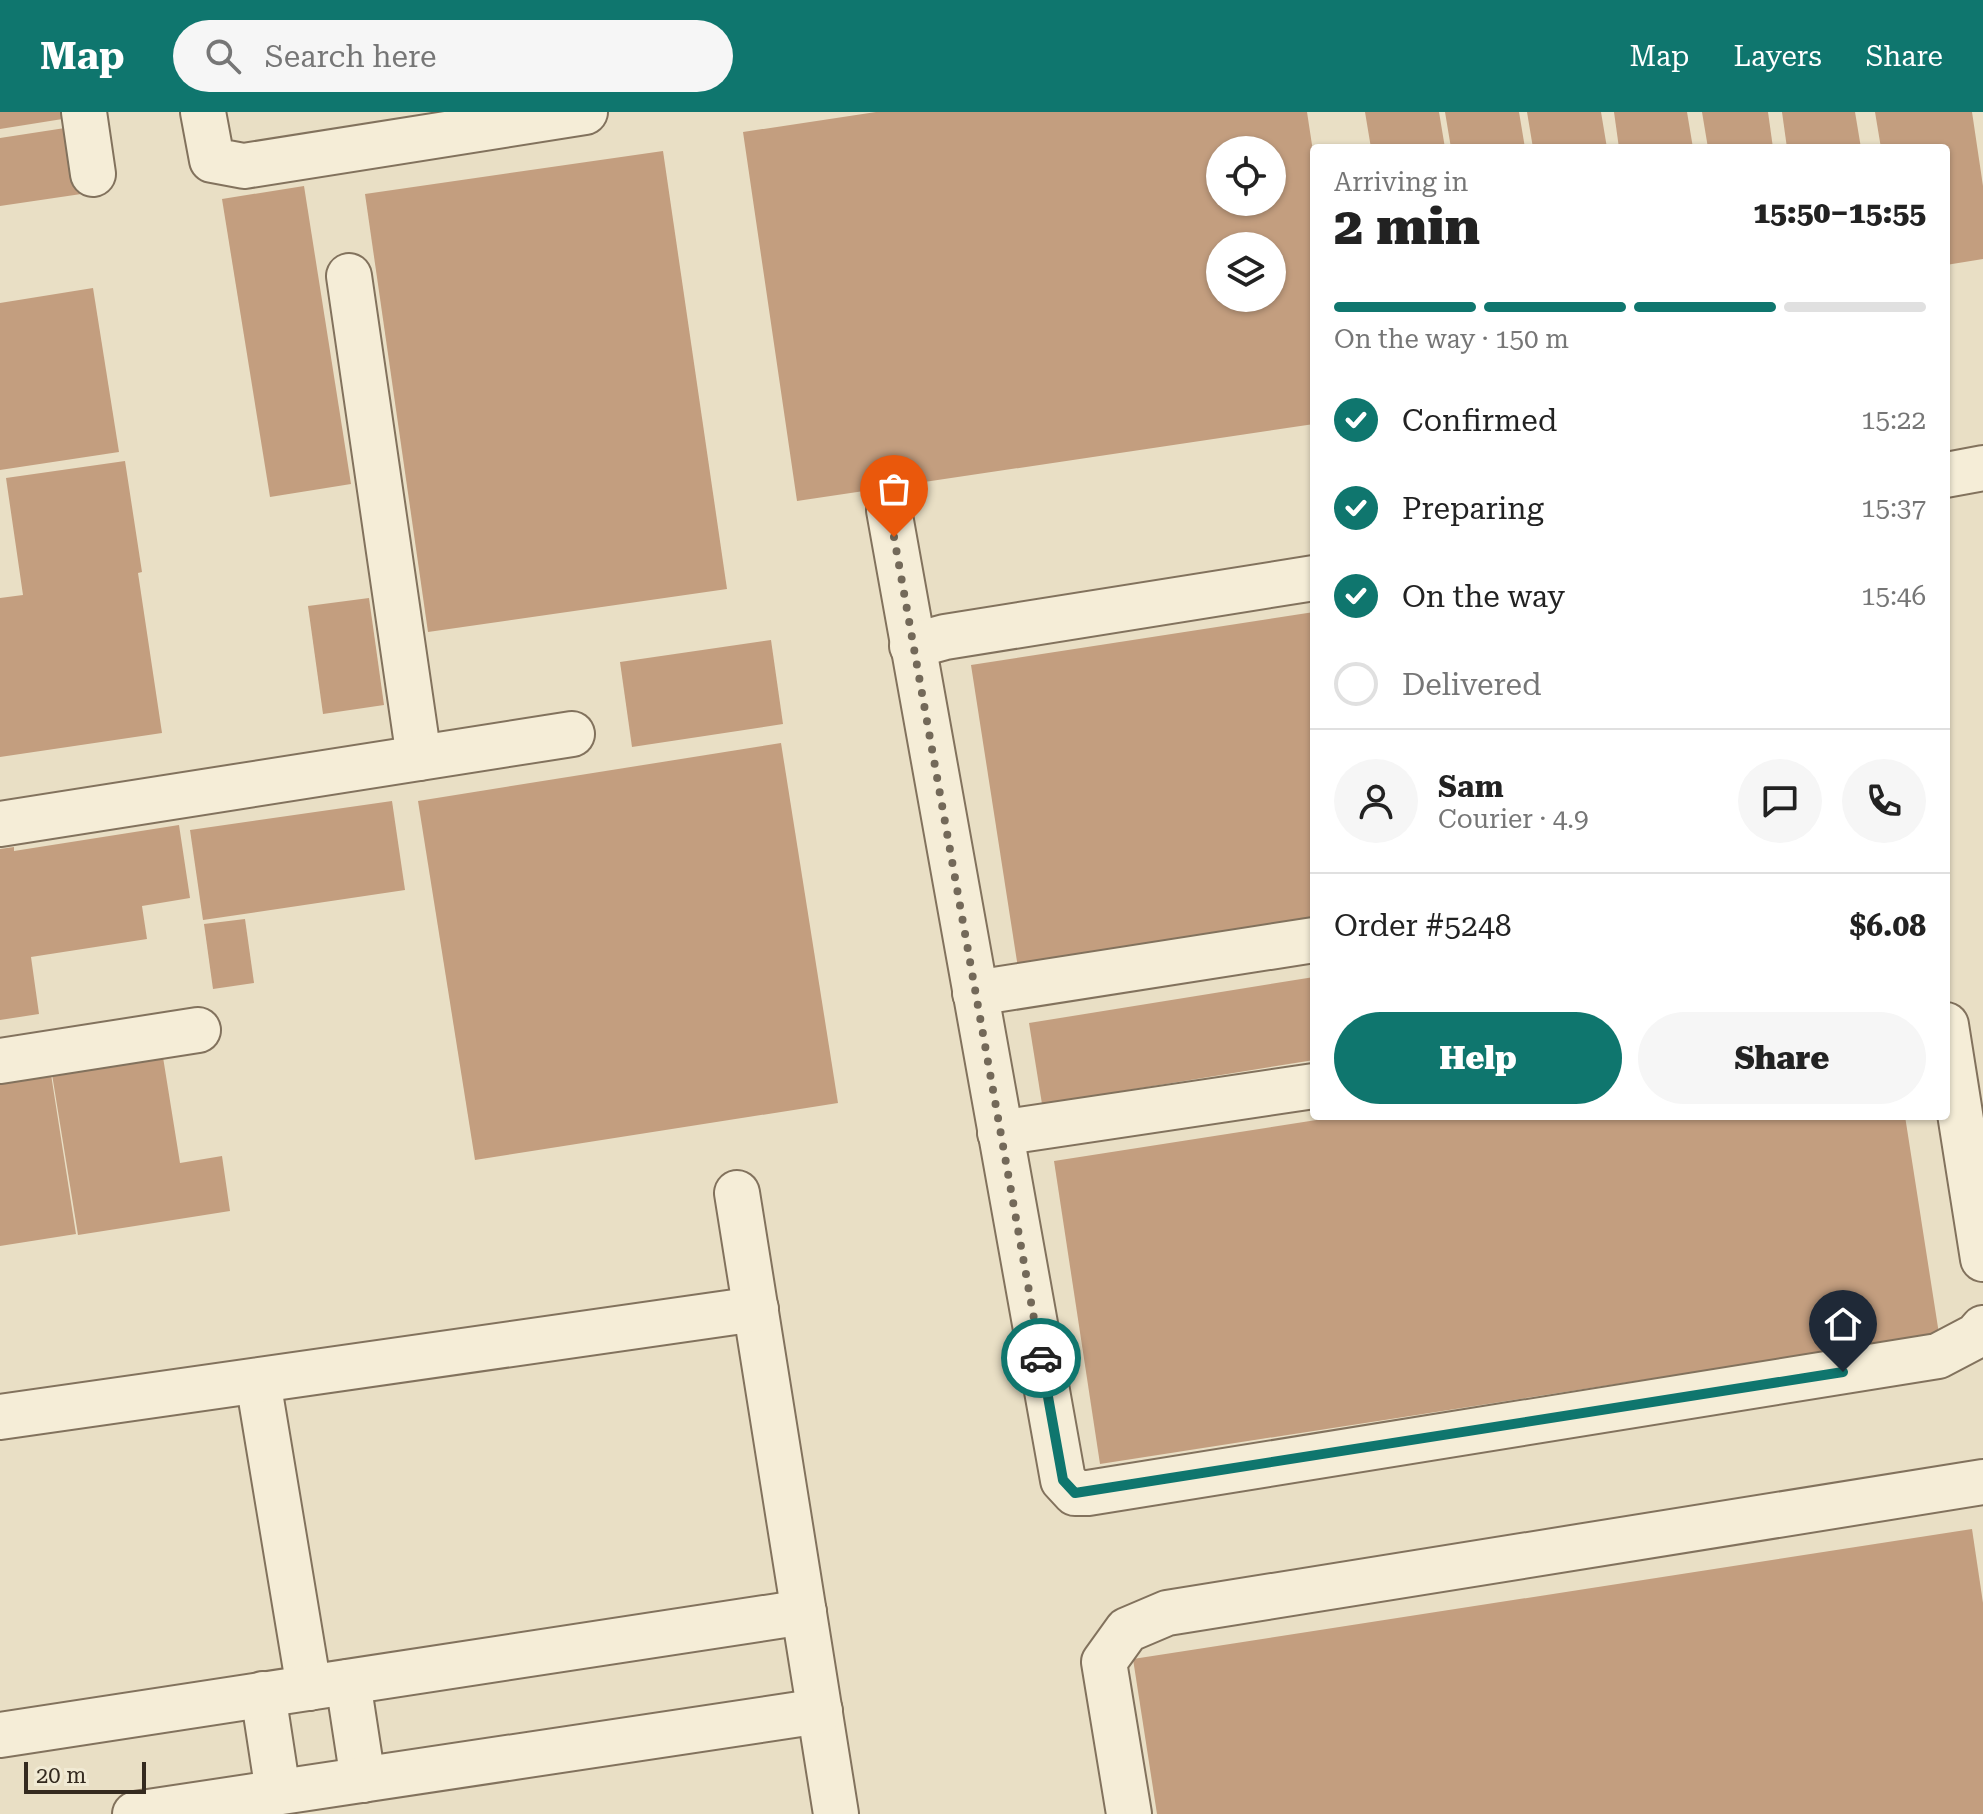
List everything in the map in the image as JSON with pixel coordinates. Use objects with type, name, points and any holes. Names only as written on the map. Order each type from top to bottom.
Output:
[{"type":"street","points":[[84,112],[93,174]]},
{"type":"street","points":[[203,112],[212,160],[244,166],[585,112]]},
{"type":"street","points":[[349,276],[419,758]]},
{"type":"street","points":[[1950,474],[1983,468]]},
{"type":"street","points":[[889,510],[1063,1480],[1075,1493],[1103,1491],[1938,1356],[1976,1336],[1983,1328]]},
{"type":"street","points":[[912,646],[945,637],[1310,579]]},
{"type":"street","points":[[0,824],[572,734]]},
{"type":"street","points":[[975,993],[1310,941]]},
{"type":"street","points":[[0,1061],[198,1030]]},
{"type":"street","points":[[1950,1050],[1983,1259]]},
{"type":"street","points":[[1000,1133],[1310,1087]]},
{"type":"street","points":[[737,1193],[836,1814]]},
{"type":"street","points":[[0,1417],[756,1309]]},
{"type":"street","points":[[258,1381],[328,1685],[363,1780]]},
{"type":"street","points":[[1129,1814],[1104,1662],[1127,1630],[1167,1613],[1983,1482]]},
{"type":"street","points":[[0,1735],[804,1612]]},
{"type":"street","points":[[263,1694],[278,1792]]},
{"type":"street","points":[[135,1814],[820,1711]]},
{"type":"building","points":[[0,112],[74,112],[75,117],[0,129]]},
{"type":"building","points":[[876,112],[1307,112],[1312,144],[1310,425],[797,501],[743,132]]},
{"type":"building","points":[[1365,112],[1439,112],[1444,144],[1370,144]]},
{"type":"building","points":[[1445,112],[1519,112],[1524,144],[1450,144]]},
{"type":"building","points":[[1527,112],[1601,112],[1606,144],[1532,144]]},
{"type":"building","points":[[1614,112],[1687,112],[1692,144],[1618,144]]},
{"type":"building","points":[[1702,112],[1768,112],[1772,144],[1707,144]]},
{"type":"building","points":[[1782,112],[1855,112],[1860,144],[1786,144]]},
{"type":"building","points":[[1875,112],[1972,112],[1983,186],[1983,259],[1950,264],[1950,144],[1880,144]]},
{"type":"building","points":[[78,126],[88,193],[0,206],[0,138]]},
{"type":"building","points":[[663,151],[727,589],[428,632],[365,194]]},
{"type":"building","points":[[304,186],[351,484],[270,497],[222,199]]},
{"type":"building","points":[[93,288],[119,452],[0,470],[0,303]]},
{"type":"building","points":[[125,461],[162,733],[0,757],[0,598],[23,595],[6,478]]},
{"type":"building","points":[[369,598],[384,705],[323,714],[308,606]]},
{"type":"building","points":[[1310,613],[1310,923],[1018,968],[971,665]]},
{"type":"building","points":[[771,640],[783,724],[632,747],[620,662]]},
{"type":"building","points":[[781,743],[838,1103],[475,1160],[418,801]]},
{"type":"building","points":[[392,801],[405,890],[203,920],[190,830]]},
{"type":"building","points":[[179,825],[190,898],[142,906],[147,939],[31,957],[39,1014],[0,1020],[0,849],[14,847],[14,851]]},
{"type":"building","points":[[245,919],[254,983],[213,989],[204,924]]},
{"type":"building","points":[[1310,978],[1310,1061],[1042,1104],[1029,1023]]},
{"type":"building","points":[[162,1051],[180,1163],[222,1156],[230,1211],[78,1235],[51,1068]]},
{"type":"building","points":[[50,1068],[76,1234],[0,1246],[0,1075]]},
{"type":"building","points":[[1316,1120],[1906,1120],[1939,1334],[1100,1464],[1054,1161]]},
{"type":"building","points":[[1972,1529],[1983,1603],[1983,1814],[1157,1814],[1133,1659]]},
{"type":"way so far","points":[[894,537],[1041,1358]]},
{"type":"route","points":[[1041,1358],[1063,1480],[1075,1493],[1843,1372]]}]
